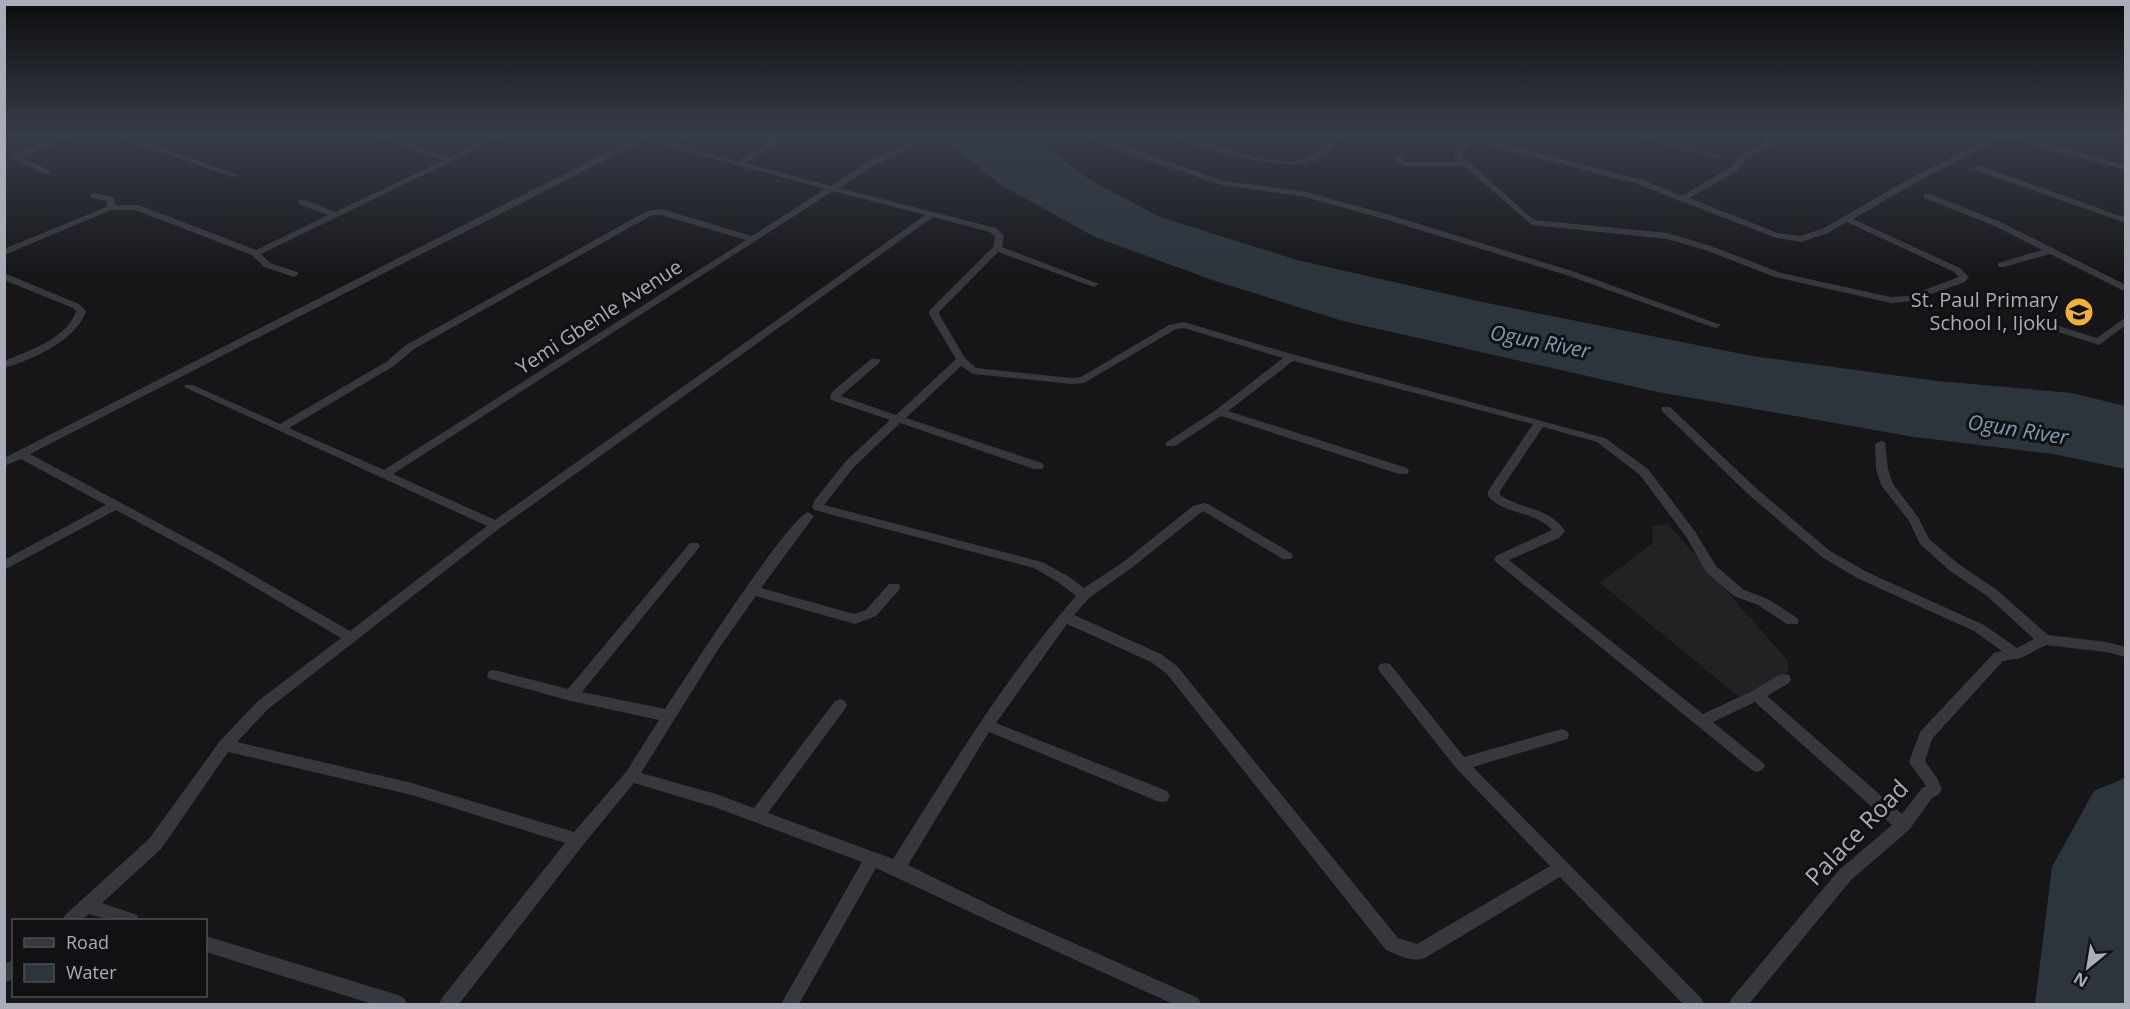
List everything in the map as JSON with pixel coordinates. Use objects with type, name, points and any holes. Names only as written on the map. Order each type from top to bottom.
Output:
[{"type":"street","points":[[4,252],[110,208],[136,207],[256,253],[404,181]]},
{"type":"street","points":[[4,464],[548,181]]},
{"type":"street","points":[[802,181],[998,232],[1000,236],[997,248],[935,310],[934,314],[967,368],[981,373],[1078,381],[1091,377],[1173,327],[1184,325],[1291,357],[1601,440],[1644,472],[1692,536],[1712,569],[1739,593],[1763,602],[1792,621]]},
{"type":"street","name":"Yemi Gbenle Avenue","points":[[384,475],[845,181]]},
{"type":"street","points":[[1218,181],[1302,194],[1387,217],[1569,273],[1716,325]]},
{"type":"street","points":[[1484,181],[1533,222],[1668,236],[1708,248],[1779,275],[1891,300],[1909,299],[1962,280],[1964,277],[1957,270],[1847,219]]},
{"type":"street","points":[[1633,181],[1684,198],[1776,235],[1793,239],[1808,239],[1912,181]]},
{"type":"street","points":[[1684,198],[1713,181]]},
{"type":"street","points":[[2015,181],[2126,221]]},
{"type":"street","points":[[94,196],[111,199],[110,208]]},
{"type":"street","points":[[1927,196],[2000,225],[2126,289]]},
{"type":"street","points":[[302,202],[335,215]]},
{"type":"street","points":[[280,428],[390,364],[410,347],[650,213],[661,212],[753,239]]},
{"type":"street","points":[[73,919],[155,844],[225,745],[263,705],[496,525],[932,214]]},
{"type":"street","points":[[997,248],[1094,285]]},
{"type":"street","points":[[2001,265],[2049,251]]},
{"type":"street","points":[[256,253],[258,259],[267,265],[294,274]]},
{"type":"street","points":[[4,276],[76,306],[81,311],[81,316],[63,335],[4,365]]},
{"type":"street","points":[[2027,319],[2099,342],[2126,320]]},
{"type":"street","points":[[1171,444],[1220,412],[1291,357]]},
{"type":"street","points":[[961,360],[850,464],[818,507],[1038,566],[1064,579],[1084,595]]},
{"type":"street","points":[[875,362],[835,396],[1038,466]]},
{"type":"street","points":[[189,387],[496,525]]},
{"type":"street","points":[[1666,409],[1761,500],[1826,554],[1862,575],[1979,628],[2016,654]]},
{"type":"street","points":[[1220,412],[1403,471]]},
{"type":"street","points":[[1540,423],[1494,491],[1494,496],[1549,520],[1557,526],[1559,531],[1555,535],[1500,559],[1757,766]]},
{"type":"street","points":[[1881,444],[1882,469],[1887,485],[1914,520],[1924,541],[1955,568],[1992,593],[2044,640],[2106,647],[2126,652]]},
{"type":"street","points":[[22,455],[214,558],[350,637]]},
{"type":"street","points":[[4,566],[114,506]]},
{"type":"street","points":[[897,868],[986,725],[1065,617],[1084,595],[1126,566],[1197,508],[1204,507],[1287,556]]},
{"type":"street","points":[[448,1005],[577,840],[632,776],[714,644],[808,516]]},
{"type":"street","points":[[571,695],[694,546]]},
{"type":"street","points":[[752,590],[855,619],[872,613],[894,587]]},
{"type":"street","points":[[1065,617],[1156,658],[1172,670],[1392,944],[1405,950],[1419,952],[1561,868]]},
{"type":"street","name":"Palace Road","points":[[1738,1005],[1845,875],[1903,825],[1927,793],[1934,789],[1932,782],[1917,762],[1925,736],[1999,657],[2016,654],[2044,640]]},
{"type":"street","points":[[1385,668],[1461,764],[1695,1005]]},
{"type":"street","points":[[494,675],[571,695],[669,716]]},
{"type":"street","points":[[1702,721],[1757,695],[1784,679]]},
{"type":"street","points":[[1757,695],[1903,825]]},
{"type":"street","points":[[757,816],[840,705]]},
{"type":"street","points":[[986,725],[1162,796]]},
{"type":"street","points":[[1461,764],[1562,735]]},
{"type":"street","points":[[225,745],[412,789],[577,840]]},
{"type":"street","points":[[632,776],[716,801],[897,868],[1002,919],[1192,1005]]},
{"type":"street","points":[[790,1005],[872,860]]},
{"type":"street","points":[[88,906],[125,919]]},
{"type":"street","points":[[207,944],[399,1005]]},
{"type":"shaded area","points":[[1668,524],[1788,661],[1788,672],[1739,697],[1600,583],[1653,543],[1652,526]]},
{"type":"water","name":"Ogun River","points":[[996,181],[1092,181],[1160,217],[1297,260],[1482,302],[1752,356],[1937,381],[2072,393],[2125,406],[2125,469],[2053,454],[1914,437],[1658,392],[1343,321],[1212,280],[1095,237]]},
{"type":"water","points":[[2125,778],[2125,1004],[2035,1004],[2052,867],[2094,791]]},
{"type":"place","name":"St. Paul Primary School I, Ijoku","points":[[2079,312]]}]
